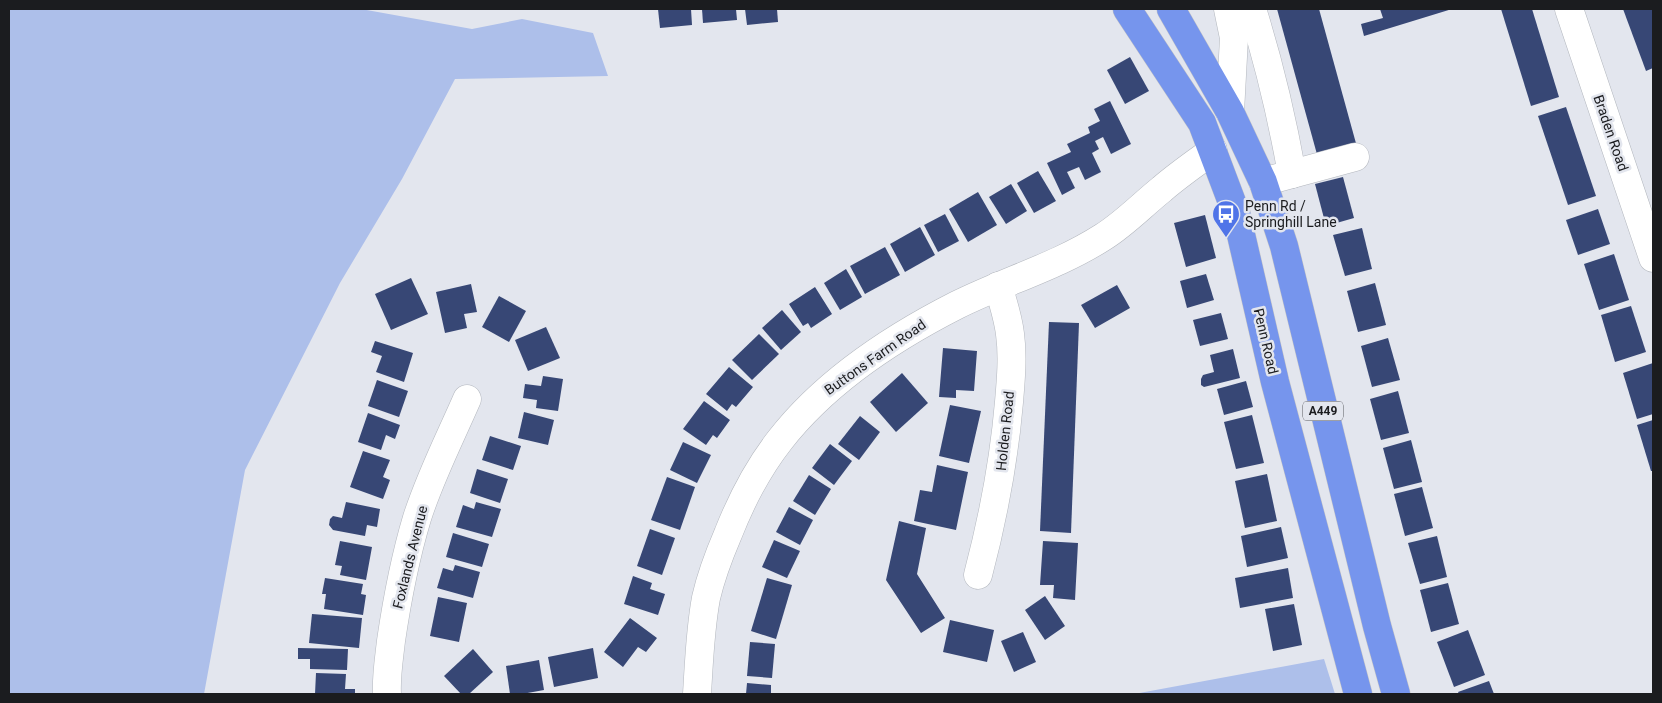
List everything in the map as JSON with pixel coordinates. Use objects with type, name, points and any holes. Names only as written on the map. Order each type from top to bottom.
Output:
[{"type":"highway","name":"Penn Road","points":[[1127,9],[1202,123],[1236,213],[1275,382],[1358,694]]},
{"type":"highway","name":"A449","points":[[1171,9],[1230,112],[1263,182],[1284,246],[1372,607],[1396,694]]},
{"type":"street","points":[[1228,9],[1234,38],[1230,112]]},
{"type":"street","points":[[1252,9],[1267,57],[1284,127],[1292,174]]},
{"type":"street","name":"Braden Road","points":[[1569,9],[1653,258]]},
{"type":"street","name":"Buttons Farm Road","points":[[697,694],[701,635],[706,598],[718,556],[734,518],[754,479],[780,440],[805,411],[835,382],[922,323],[998,286],[1062,259],[1103,237],[1213,150]]},
{"type":"street","points":[[1263,182],[1355,157]]},
{"type":"street","name":"Holden Road","points":[[978,575],[999,487],[1012,354],[1006,311],[998,286]]},
{"type":"street","name":"Foxlands Avenue","points":[[387,694],[386,682],[394,624],[403,573],[417,518],[431,480],[467,399]]},
{"type":"shaded area","points":[[9,9],[361,9],[472,29],[522,19],[593,33],[608,76],[455,79],[402,179],[340,283],[245,470],[204,694],[9,694]]},
{"type":"shaded area","points":[[1324,659],[1335,694],[1134,694]]},
{"type":"building","points":[[658,9],[691,9],[692,25],[660,28]]},
{"type":"building","points":[[702,9],[736,9],[737,20],[703,23]]},
{"type":"building","points":[[745,9],[777,9],[778,22],[747,25]]},
{"type":"building","points":[[1277,9],[1319,9],[1357,147],[1318,158]]},
{"type":"building","points":[[1380,9],[1452,9],[1364,36],[1361,24],[1383,18]]},
{"type":"building","points":[[1501,9],[1532,9],[1559,97],[1531,106]]},
{"type":"building","points":[[1623,9],[1653,9],[1653,68],[1646,71]]},
{"type":"building","points":[[1130,57],[1149,91],[1125,104],[1107,70]]},
{"type":"building","points":[[1110,101],[1131,144],[1111,154],[1103,137],[1095,141],[1099,149],[1092,153],[1101,172],[1085,180],[1079,167],[1067,172],[1075,188],[1062,195],[1047,163],[1071,152],[1067,144],[1090,133],[1088,127],[1100,121],[1094,109]]},
{"type":"building","points":[[1566,107],[1596,196],[1568,205],[1538,116]]},
{"type":"building","points":[[1038,171],[1056,201],[1034,213],[1017,183]]},
{"type":"building","points":[[1343,177],[1354,218],[1326,226],[1315,184]]},
{"type":"building","points":[[1011,184],[1027,211],[1006,224],[989,197]]},
{"type":"building","points":[[978,192],[997,225],[968,242],[949,209]]},
{"type":"building","points":[[1598,209],[1610,244],[1578,255],[1566,220]]},
{"type":"building","points":[[945,214],[959,241],[938,252],[924,225]]},
{"type":"building","points":[[1205,215],[1216,258],[1186,267],[1174,223]]},
{"type":"building","points":[[920,227],[935,255],[905,272],[890,244]]},
{"type":"building","points":[[1362,228],[1372,269],[1345,276],[1333,235]]},
{"type":"building","points":[[885,247],[900,275],[865,294],[850,266]]},
{"type":"building","points":[[1614,254],[1629,300],[1599,310],[1584,264]]},
{"type":"building","points":[[846,269],[862,297],[840,310],[824,283]]},
{"type":"building","points":[[1206,274],[1214,300],[1187,308],[1180,281]]},
{"type":"building","points":[[411,278],[428,314],[391,330],[375,294]]},
{"type":"building","points":[[1375,283],[1386,325],[1358,332],[1347,291]]},
{"type":"building","points":[[471,284],[477,312],[464,314],[467,328],[445,333],[436,292]]},
{"type":"building","points":[[1117,285],[1130,308],[1095,328],[1081,305]]},
{"type":"building","points":[[815,287],[832,314],[811,328],[808,323],[803,326],[789,304]]},
{"type":"building","points":[[499,296],[526,311],[509,342],[482,327]]},
{"type":"building","points":[[1631,306],[1646,352],[1615,362],[1601,315]]},
{"type":"building","points":[[782,310],[801,332],[781,350],[762,328]]},
{"type":"building","points":[[1221,313],[1228,339],[1200,346],[1193,320]]},
{"type":"building","points":[[1049,322],[1079,323],[1071,533],[1040,531]]},
{"type":"building","points":[[546,327],[560,358],[528,371],[515,340]]},
{"type":"building","points":[[759,334],[779,354],[752,380],[732,360]]},
{"type":"building","points":[[1388,338],[1400,380],[1372,387],[1361,346]]},
{"type":"building","points":[[375,341],[413,353],[404,382],[376,372],[382,356],[371,352]]},
{"type":"building","points":[[943,348],[977,351],[974,391],[956,390],[956,398],[939,397]]},
{"type":"building","points":[[1233,349],[1240,378],[1204,387],[1201,385],[1203,375],[1214,372],[1210,355]]},
{"type":"building","points":[[1653,363],[1653,414],[1637,419],[1623,373]]},
{"type":"building","points":[[729,367],[753,387],[736,407],[732,404],[727,411],[706,394]]},
{"type":"building","points":[[902,373],[928,403],[896,432],[870,402]]},
{"type":"building","points":[[543,376],[563,379],[558,411],[536,408],[537,400],[523,398],[525,384],[541,386]]},
{"type":"building","points":[[377,380],[408,391],[399,417],[368,406]]},
{"type":"building","points":[[1246,381],[1253,407],[1224,415],[1217,389]]},
{"type":"building","points":[[1398,391],[1409,433],[1381,440],[1370,399]]},
{"type":"building","points":[[704,401],[730,420],[717,438],[713,435],[706,445],[683,429]]},
{"type":"building","points":[[950,405],[981,411],[969,463],[939,456]]},
{"type":"building","points":[[524,412],[554,420],[548,445],[518,438]]},
{"type":"building","points":[[368,413],[400,425],[395,439],[386,435],[381,450],[358,442]]},
{"type":"building","points":[[1252,415],[1264,463],[1236,469],[1224,422]]},
{"type":"building","points":[[860,416],[880,432],[859,460],[838,444]]},
{"type":"building","points":[[1653,420],[1653,471],[1651,471],[1637,425]]},
{"type":"building","points":[[490,436],[521,446],[513,470],[482,460]]},
{"type":"building","points":[[1411,440],[1422,482],[1394,489],[1383,448]]},
{"type":"building","points":[[683,442],[711,455],[697,483],[670,470]]},
{"type":"building","points":[[830,444],[852,461],[834,485],[812,468]]},
{"type":"building","points":[[363,451],[390,460],[383,477],[390,480],[383,499],[350,487]]},
{"type":"building","points":[[937,465],[968,472],[956,530],[914,521],[920,490],[932,492]]},
{"type":"building","points":[[477,469],[508,479],[500,503],[470,493]]},
{"type":"building","points":[[1267,474],[1277,521],[1245,528],[1235,481]]},
{"type":"building","points":[[809,475],[831,489],[815,515],[793,501]]},
{"type":"building","points":[[667,477],[695,487],[680,530],[651,520]]},
{"type":"building","points":[[1422,487],[1433,528],[1405,536],[1394,494]]},
{"type":"building","points":[[346,502],[380,509],[377,527],[367,525],[365,536],[333,530],[329,525],[330,519],[333,516],[342,518]]},
{"type":"building","points":[[476,502],[501,509],[492,537],[456,527],[463,505],[474,509]]},
{"type":"building","points":[[789,507],[813,520],[800,545],[776,532]]},
{"type":"building","points":[[899,521],[926,528],[917,574],[945,618],[921,633],[886,580]]},
{"type":"building","points":[[1281,527],[1288,558],[1247,567],[1241,536]]},
{"type":"building","points":[[650,529],[675,538],[662,575],[637,566]]},
{"type":"building","points":[[453,533],[489,544],[482,567],[446,557]]},
{"type":"building","points":[[1437,536],[1447,577],[1420,584],[1408,543]]},
{"type":"building","points":[[774,540],[800,551],[787,578],[762,567]]},
{"type":"building","points":[[340,541],[372,547],[366,580],[340,575],[342,566],[335,565]]},
{"type":"building","points":[[1043,541],[1078,543],[1075,600],[1053,598],[1054,585],[1040,585]]},
{"type":"building","points":[[455,565],[480,572],[473,598],[437,588],[443,568],[453,571]]},
{"type":"building","points":[[1288,568],[1293,598],[1240,608],[1235,578]]},
{"type":"building","points":[[633,576],[652,583],[650,589],[665,594],[658,615],[624,604]]},
{"type":"building","points":[[325,578],[363,584],[361,594],[366,595],[363,615],[324,609],[326,594],[322,594]]},
{"type":"building","points":[[767,578],[792,585],[776,639],[751,631]]},
{"type":"building","points":[[1448,583],[1459,624],[1431,632],[1420,590]]},
{"type":"building","points":[[1045,596],[1065,626],[1045,640],[1025,610]]},
{"type":"building","points":[[438,597],[467,603],[459,642],[430,636]]},
{"type":"building","points":[[1294,604],[1302,645],[1273,651],[1265,609]]},
{"type":"building","points":[[312,614],[362,618],[359,648],[309,643]]},
{"type":"building","points":[[630,618],[657,638],[646,652],[638,647],[623,667],[604,652]]},
{"type":"building","points":[[950,620],[994,630],[987,662],[943,652]]},
{"type":"building","points":[[1468,630],[1485,675],[1454,687],[1437,642]]},
{"type":"building","points":[[1023,632],[1036,662],[1014,672],[1001,641]]},
{"type":"building","points":[[750,642],[775,644],[772,678],[747,676]]},
{"type":"building","points":[[298,648],[348,649],[347,670],[310,669],[310,659],[298,659]]},
{"type":"building","points":[[593,648],[598,678],[554,687],[548,657]]},
{"type":"building","points":[[473,649],[493,672],[469,694],[461,694],[444,676]]},
{"type":"building","points":[[539,660],[544,690],[510,694],[506,666]]},
{"type":"building","points":[[316,673],[346,674],[345,689],[355,689],[355,694],[315,694]]},
{"type":"building","points":[[1489,681],[1494,694],[1459,694],[1458,692]]},
{"type":"building","points":[[747,683],[771,685],[771,694],[746,694]]},
{"type":"place","name":"Penn Rd / Springhill Lane","points":[[1226,238]]}]
